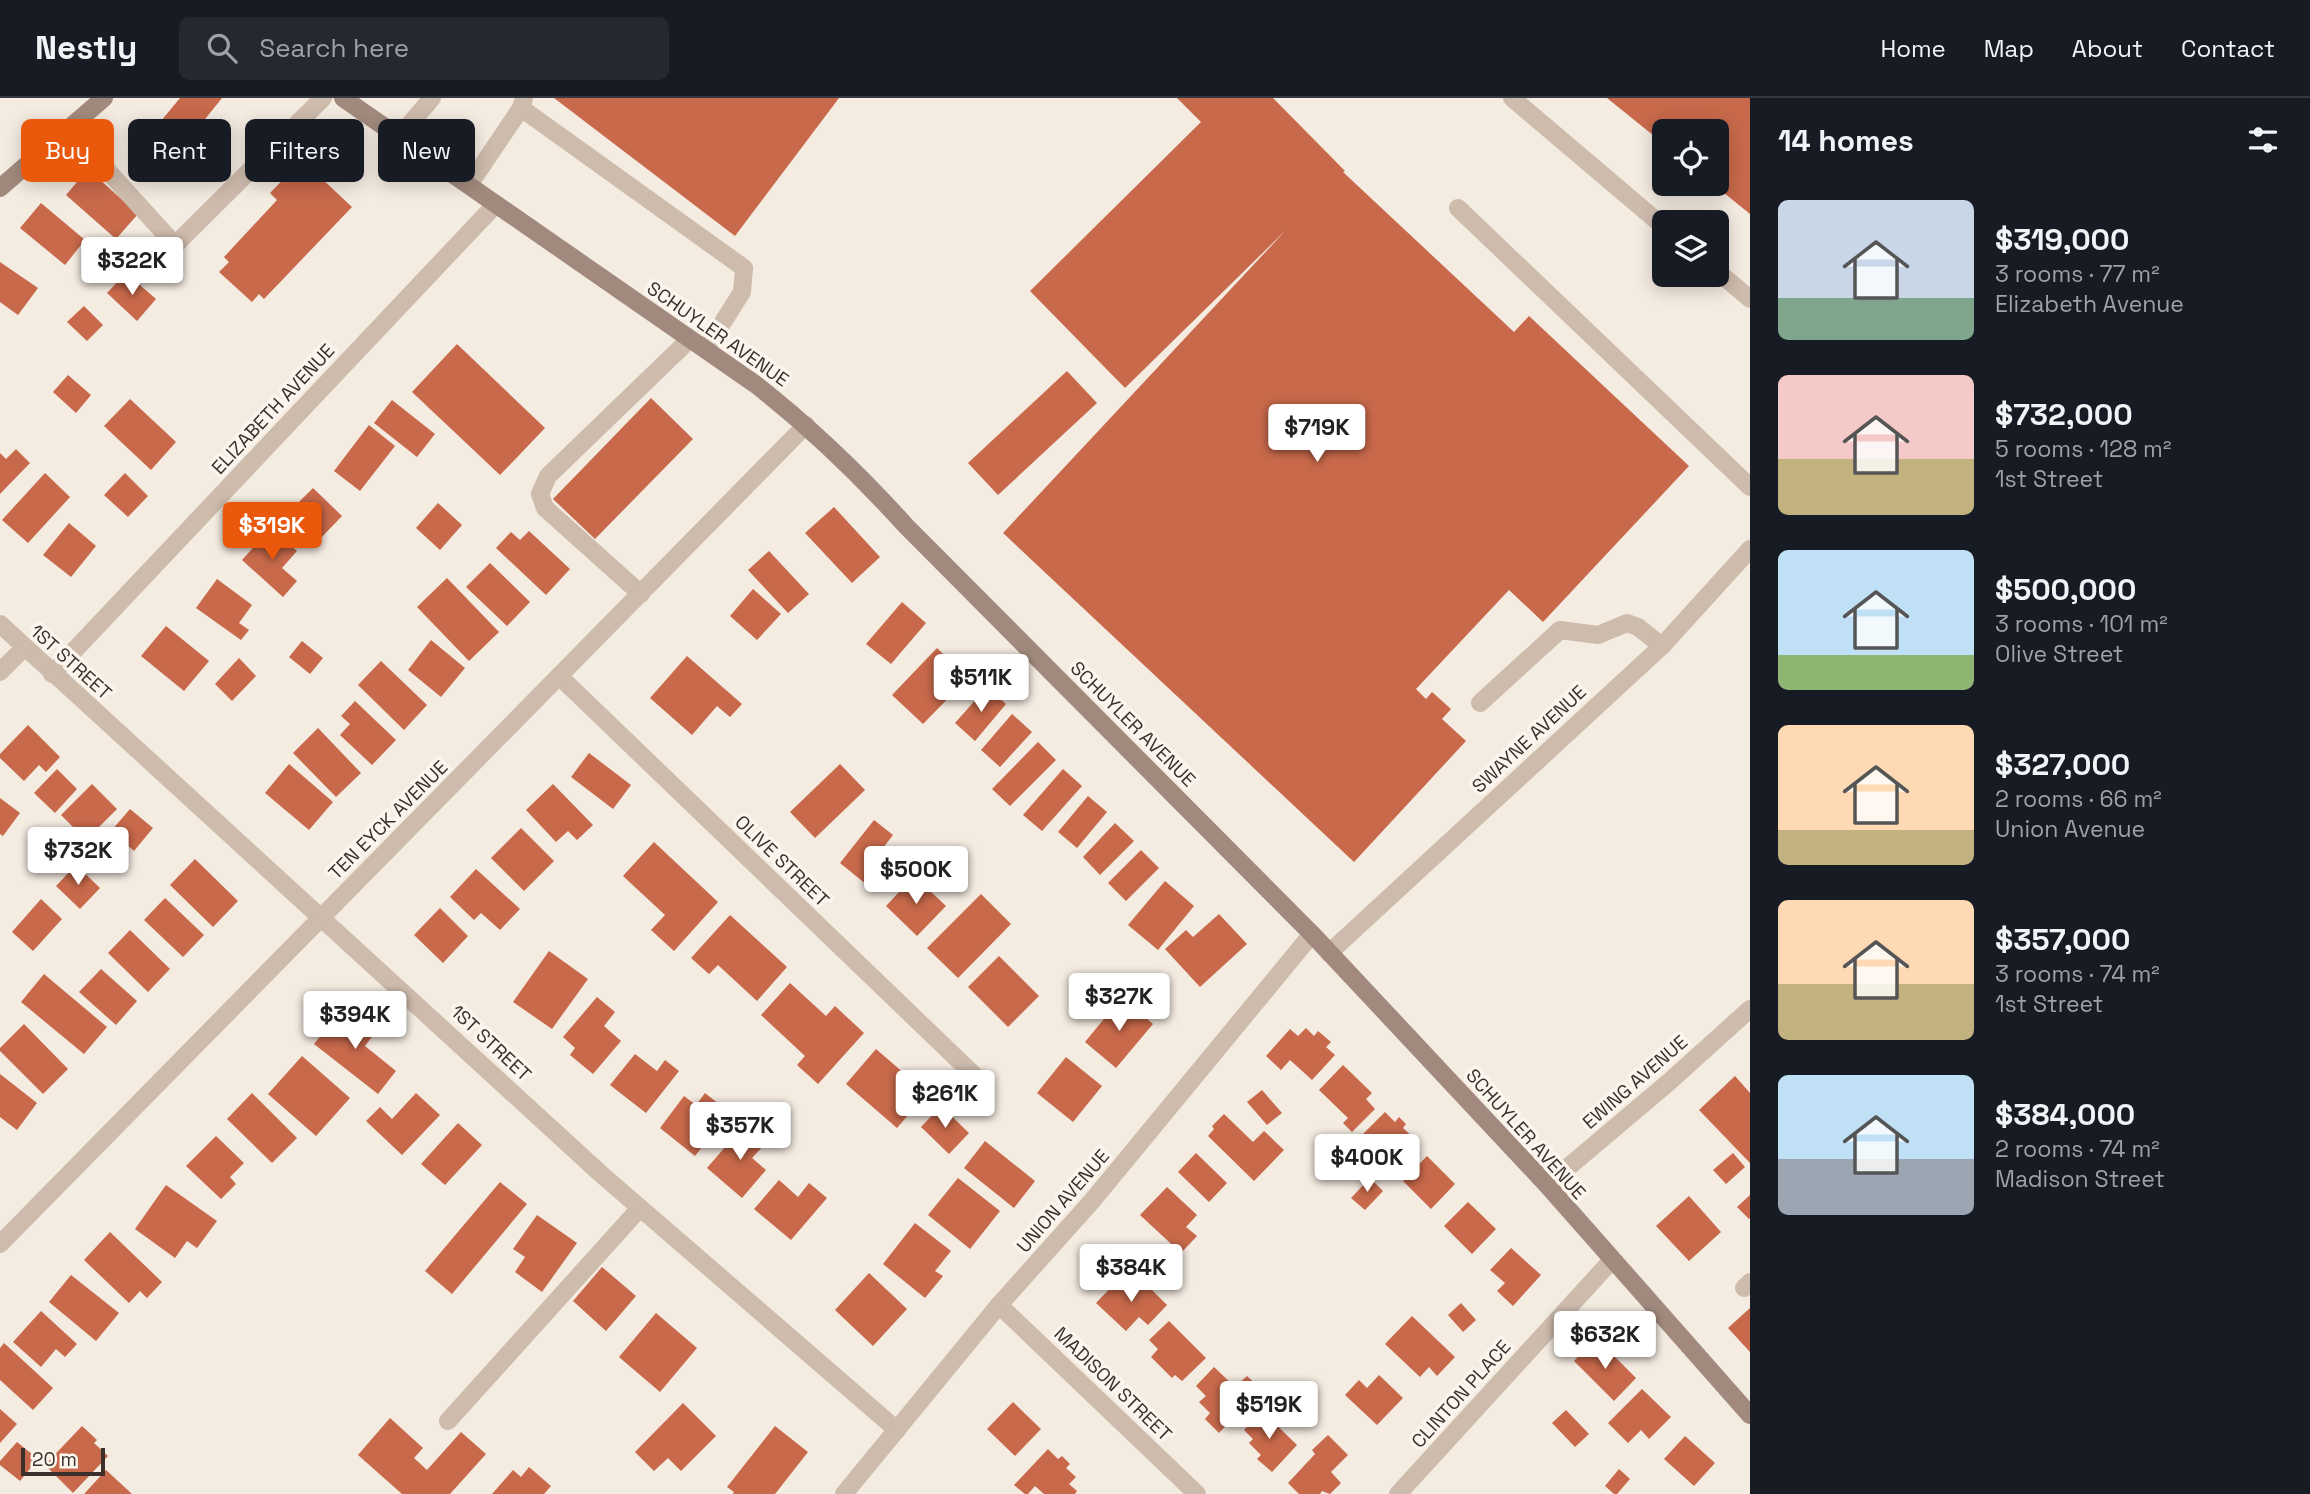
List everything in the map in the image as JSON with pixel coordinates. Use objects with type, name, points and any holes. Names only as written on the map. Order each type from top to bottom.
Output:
[{"type":"street","points":[[80,119],[104,98]]},
{"type":"street","points":[[114,178],[175,245],[323,98]]},
{"type":"street","name":"SCHUYLER AVENUE","points":[[343,98],[378,122]]},
{"type":"street","points":[[414,119],[432,98]]},
{"type":"street","points":[[1512,98],[1652,216]]},
{"type":"street","points":[[469,185],[523,103],[555,132],[744,268],[742,292],[706,349]]},
{"type":"street","points":[[0,188],[21,170]]},
{"type":"street","name":"SCHUYLER AVENUE","points":[[465,182],[755,384],[807,425],[861,476],[906,526],[1312,934],[1547,1185],[1750,1415]]},
{"type":"street","name":"ELIZABETH AVENUE","points":[[52,674],[496,204]]},
{"type":"street","points":[[1458,208],[1750,487]]},
{"type":"street","points":[[1729,281],[1750,299]]},
{"type":"street","points":[[641,594],[545,508],[540,494],[548,476],[690,339]]},
{"type":"street","name":"TEN EYCK AVENUE","points":[[0,1244],[807,425]]},
{"type":"street","name":"SWAYNE AVENUE","points":[[1329,953],[1662,646],[1750,549]]},
{"type":"street","points":[[1480,704],[1560,630],[1598,635],[1627,623],[1637,627],[1662,646]]},
{"type":"street","name":"1ST STREET","points":[[0,624],[640,1208],[897,1430]]},
{"type":"street","points":[[0,672],[24,648]]},
{"type":"street","name":"OLIVE STREET","points":[[559,676],[975,1076]]},
{"type":"street","name":"UNION AVENUE","points":[[844,1494],[999,1305],[1092,1201],[1312,934]]},
{"type":"street","name":"EWING AVENUE","points":[[1547,1185],[1750,1009]]},
{"type":"street","points":[[448,1421],[640,1208]]},
{"type":"street","name":"CLINTON PLACE","points":[[1398,1494],[1612,1260]]},
{"type":"street","name":"MADISON STREET","points":[[999,1305],[1198,1494]]},
{"type":"building","points":[[180,98],[222,98],[205,119],[163,119]]},
{"type":"building","points":[[554,98],[839,98],[735,236]]},
{"type":"building","points":[[1177,98],[1273,98],[1345,171],[1343,172],[1514,332],[1529,316],[1689,466],[1543,622],[1509,590],[1416,689],[1426,699],[1432,692],[1451,709],[1442,719],[1466,741],[1354,862],[1003,533],[1286,230],[1125,388],[1030,291],[1201,122]]},
{"type":"building","points":[[1607,98],[1750,98],[1750,214],[1728,196],[1729,119],[1652,119],[1652,134]]},
{"type":"building","points":[[77,182],[102,182],[138,214],[116,239],[66,195]]},
{"type":"building","points":[[281,182],[325,182],[352,207],[264,299],[259,294],[252,302],[219,272],[229,262],[224,257],[277,200],[270,193]]},
{"type":"building","points":[[41,203],[85,240],[65,265],[20,228]]},
{"type":"building","points":[[0,262],[38,288],[18,315],[0,302]]},
{"type":"building","points":[[126,273],[156,299],[137,321],[107,293]]},
{"type":"building","points":[[84,306],[103,325],[87,341],[67,322]]},
{"type":"building","points":[[457,344],[545,428],[500,475],[412,392]]},
{"type":"building","points":[[1067,371],[1097,403],[998,495],[968,463]]},
{"type":"building","points":[[68,375],[91,395],[76,413],[53,392]]},
{"type":"building","points":[[651,398],[693,439],[595,539],[553,499]]},
{"type":"building","points":[[130,399],[176,442],[151,470],[104,426]]},
{"type":"building","points":[[392,400],[435,434],[417,457],[374,423]]},
{"type":"building","points":[[369,425],[395,446],[360,491],[334,471]]},
{"type":"building","points":[[16,449],[30,463],[0,494],[0,453],[6,459]]},
{"type":"building","points":[[45,473],[70,497],[28,543],[2,520]]},
{"type":"building","points":[[125,473],[148,496],[128,517],[104,495]]},
{"type":"building","points":[[313,488],[342,516],[317,542],[288,513]]},
{"type":"building","points":[[438,503],[462,525],[440,550],[416,528]]},
{"type":"building","points":[[834,507],[880,557],[852,583],[805,533]]},
{"type":"building","points":[[69,523],[96,546],[71,577],[43,555]]},
{"type":"building","points":[[271,528],[297,551],[282,568],[297,581],[283,597],[242,560]]},
{"type":"building","points":[[529,531],[570,569],[546,595],[496,548],[511,532],[520,540]]},
{"type":"building","points":[[769,551],[809,594],[788,613],[748,570]]},
{"type":"building","points":[[490,563],[530,602],[507,626],[466,587]]},
{"type":"building","points":[[447,578],[499,632],[469,661],[417,607]]},
{"type":"building","points":[[217,579],[252,605],[239,623],[249,630],[241,640],[196,608]]},
{"type":"building","points":[[753,589],[781,614],[757,640],[730,616]]},
{"type":"building","points":[[902,602],[926,623],[891,664],[866,644]]},
{"type":"building","points":[[166,626],[209,661],[184,691],[141,656]]},
{"type":"building","points":[[431,640],[465,668],[441,697],[408,670]]},
{"type":"building","points":[[302,641],[323,658],[310,674],[289,657]]},
{"type":"building","points":[[937,648],[968,678],[923,724],[892,695]]},
{"type":"building","points":[[687,656],[742,704],[730,717],[717,706],[692,735],[650,698]]},
{"type":"building","points":[[239,658],[256,676],[232,701],[215,684]]},
{"type":"building","points":[[381,661],[427,705],[404,730],[358,685]]},
{"type":"building","points":[[987,687],[1006,704],[975,741],[955,723]]},
{"type":"building","points":[[355,701],[396,740],[372,765],[340,735],[350,724],[341,716]]},
{"type":"building","points":[[1012,714],[1032,732],[1000,767],[981,750]]},
{"type":"building","points":[[28,725],[60,757],[46,772],[39,765],[24,781],[0,758],[0,754]]},
{"type":"building","points":[[318,728],[361,773],[336,797],[293,753]]},
{"type":"building","points":[[1038,742],[1056,760],[1010,806],[992,789]]},
{"type":"building","points":[[589,753],[631,785],[613,809],[571,777]]},
{"type":"building","points":[[289,764],[333,802],[309,830],[265,793]]},
{"type":"building","points":[[840,764],[865,790],[815,838],[790,812]]},
{"type":"building","points":[[57,769],[77,789],[55,813],[34,793]]},
{"type":"building","points":[[1063,769],[1082,786],[1042,831],[1023,815]]},
{"type":"building","points":[[92,784],[117,809],[86,840],[61,815]]},
{"type":"building","points":[[553,784],[593,825],[577,840],[568,831],[556,842],[526,810]]},
{"type":"building","points":[[1088,796],[1107,812],[1077,848],[1058,832]]},
{"type":"building","points":[[0,798],[20,813],[3,836],[0,834]]},
{"type":"building","points":[[130,809],[153,828],[134,851],[111,831]]},
{"type":"building","points":[[874,820],[893,835],[883,848],[896,859],[872,889],[840,863]]},
{"type":"building","points":[[1115,823],[1134,841],[1100,875],[1083,857]]},
{"type":"building","points":[[521,828],[554,861],[524,891],[491,858]]},
{"type":"building","points":[[654,842],[718,902],[674,951],[651,930],[665,915],[623,876]]},
{"type":"building","points":[[1141,850],[1159,868],[1126,901],[1108,883]]},
{"type":"building","points":[[195,859],[238,901],[213,927],[170,885]]},
{"type":"building","points":[[76,865],[100,888],[80,909],[56,886]]},
{"type":"building","points":[[476,869],[520,909],[500,930],[481,913],[474,920],[450,897]]},
{"type":"building","points":[[914,876],[946,906],[917,936],[886,906]]},
{"type":"building","points":[[1165,881],[1194,906],[1158,950],[1128,925]]},
{"type":"building","points":[[981,894],[1011,924],[958,978],[927,948]]},
{"type":"building","points":[[165,898],[204,935],[183,957],[144,920]]},
{"type":"building","points":[[41,899],[62,919],[33,951],[12,932]]},
{"type":"building","points":[[440,908],[468,936],[443,963],[414,935]]},
{"type":"building","points":[[1219,914],[1247,944],[1200,987],[1165,949],[1186,930],[1193,937]]},
{"type":"building","points":[[730,915],[787,967],[757,1001],[718,965],[709,974],[691,958]]},
{"type":"building","points":[[130,930],[170,969],[148,992],[108,953]]},
{"type":"building","points":[[549,951],[588,979],[552,1029],[513,1002]]},
{"type":"building","points":[[999,956],[1039,996],[1008,1027],[968,987]]},
{"type":"building","points":[[101,969],[137,1001],[116,1025],[79,992]]},
{"type":"building","points":[[44,974],[107,1027],[84,1054],[21,1002]]},
{"type":"building","points":[[790,983],[826,1016],[835,1006],[864,1033],[818,1084],[797,1065],[805,1056],[761,1015]]},
{"type":"building","points":[[597,997],[615,1012],[604,1026],[621,1041],[593,1074],[570,1055],[575,1048],[563,1037]]},
{"type":"building","points":[[1122,997],[1153,1024],[1116,1068],[1085,1042]]},
{"type":"building","points":[[342,1009],[374,1034],[365,1046],[396,1071],[378,1094],[314,1044]]},
{"type":"building","points":[[24,1024],[68,1069],[43,1094],[0,1051]]},
{"type":"building","points":[[1306,1028],[1314,1036],[1318,1031],[1331,1042],[1326,1047],[1335,1055],[1312,1080],[1290,1060],[1281,1070],[1266,1056],[1290,1029],[1298,1036]]},
{"type":"building","points":[[876,1049],[927,1093],[897,1128],[846,1084]]},
{"type":"building","points":[[635,1054],[657,1071],[665,1060],[679,1071],[646,1113],[610,1085]]},
{"type":"building","points":[[302,1056],[350,1098],[316,1136],[268,1094]]},
{"type":"building","points":[[1066,1057],[1102,1086],[1073,1122],[1037,1093]]},
{"type":"building","points":[[1343,1065],[1372,1093],[1366,1099],[1375,1109],[1352,1132],[1343,1123],[1348,1118],[1319,1090]]},
{"type":"building","points":[[0,1074],[37,1103],[17,1130],[0,1117]]},
{"type":"building","points":[[1735,1076],[1750,1093],[1750,1163],[1699,1110]]},
{"type":"building","points":[[1262,1090],[1282,1113],[1267,1125],[1247,1102]]},
{"type":"building","points":[[252,1093],[297,1138],[272,1163],[227,1119]]},
{"type":"building","points":[[416,1093],[440,1115],[402,1155],[366,1121],[380,1107],[392,1119]]},
{"type":"building","points":[[705,1093],[729,1112],[695,1156],[660,1128],[684,1096],[696,1105]]},
{"type":"building","points":[[941,1106],[969,1133],[949,1154],[921,1127]]},
{"type":"building","points":[[1385,1112],[1395,1122],[1399,1117],[1406,1124],[1403,1128],[1416,1140],[1392,1166],[1361,1136]]},
{"type":"building","points":[[1224,1114],[1253,1142],[1264,1131],[1284,1150],[1254,1181],[1208,1136],[1214,1129],[1212,1126]]},
{"type":"building","points":[[458,1123],[482,1145],[445,1185],[421,1164]]},
{"type":"building","points":[[745,1124],[766,1143],[752,1158],[766,1170],[742,1198],[707,1168]]},
{"type":"building","points":[[216,1136],[244,1163],[230,1177],[236,1184],[221,1199],[186,1166]]},
{"type":"building","points":[[985,1141],[1035,1181],[1014,1208],[964,1168]]},
{"type":"building","points":[[1196,1153],[1227,1183],[1209,1202],[1178,1172]]},
{"type":"building","points":[[1733,1153],[1745,1167],[1726,1184],[1713,1170]]},
{"type":"building","points":[[1427,1156],[1455,1184],[1431,1209],[1403,1181]]},
{"type":"building","points":[[958,1178],[1000,1211],[970,1249],[928,1215]]},
{"type":"building","points":[[1370,1178],[1383,1191],[1365,1210],[1351,1198]]},
{"type":"building","points":[[779,1180],[798,1197],[809,1183],[827,1198],[791,1240],[754,1209]]},
{"type":"building","points":[[500,1182],[527,1204],[452,1294],[425,1271]]},
{"type":"building","points":[[166,1185],[217,1221],[197,1248],[187,1241],[175,1258],[135,1229]]},
{"type":"building","points":[[1167,1187],[1197,1215],[1186,1227],[1197,1236],[1181,1253],[1140,1215]]},
{"type":"building","points":[[1750,1195],[1750,1218],[1749,1219],[1737,1207]]},
{"type":"building","points":[[1689,1196],[1721,1232],[1689,1261],[1656,1226]]},
{"type":"building","points":[[1468,1202],[1496,1229],[1472,1254],[1444,1226]]},
{"type":"building","points":[[537,1215],[577,1243],[542,1292],[515,1272],[525,1257],[513,1249]]},
{"type":"building","points":[[915,1223],[951,1251],[935,1271],[943,1276],[925,1298],[883,1264]]},
{"type":"building","points":[[110,1232],[162,1282],[147,1298],[140,1291],[129,1303],[84,1260]]},
{"type":"building","points":[[1511,1248],[1541,1275],[1513,1306],[1497,1291],[1505,1283],[1490,1270]]},
{"type":"building","points":[[602,1267],[636,1296],[606,1331],[573,1301]]},
{"type":"building","points":[[869,1273],[907,1309],[873,1346],[835,1310]]},
{"type":"building","points":[[71,1275],[119,1313],[96,1341],[49,1302]]},
{"type":"building","points":[[1119,1279],[1134,1293],[1144,1282],[1167,1305],[1148,1325],[1139,1317],[1126,1331],[1096,1303]]},
{"type":"building","points":[[1461,1303],[1476,1320],[1463,1332],[1448,1315]]},
{"type":"building","points":[[1750,1308],[1750,1352],[1728,1328]]},
{"type":"building","points":[[41,1311],[77,1344],[65,1357],[56,1349],[41,1367],[13,1342]]},
{"type":"building","points":[[656,1313],[697,1348],[660,1392],[619,1357]]},
{"type":"building","points":[[1412,1316],[1455,1357],[1437,1376],[1429,1367],[1420,1377],[1385,1344]]},
{"type":"building","points":[[1169,1321],[1206,1358],[1182,1381],[1175,1375],[1172,1378],[1151,1357],[1158,1349],[1149,1340]]},
{"type":"building","points":[[4,1343],[53,1388],[33,1410],[0,1380],[0,1348]]},
{"type":"building","points":[[1590,1344],[1600,1354],[1606,1348],[1636,1378],[1614,1401],[1574,1361]]},
{"type":"building","points":[[1214,1367],[1235,1387],[1247,1376],[1261,1389],[1219,1433],[1205,1419],[1210,1413],[1199,1402],[1206,1396],[1196,1386]]},
{"type":"building","points":[[1379,1375],[1403,1398],[1377,1425],[1345,1395],[1359,1380],[1367,1388]]},
{"type":"building","points":[[1642,1389],[1671,1417],[1649,1439],[1641,1430],[1628,1443],[1608,1423]]},
{"type":"building","points":[[1013,1402],[1041,1429],[1015,1456],[987,1429]]},
{"type":"building","points":[[683,1403],[716,1436],[681,1471],[668,1458],[654,1471],[635,1452]]},
{"type":"building","points":[[0,1409],[17,1424],[0,1443]]},
{"type":"building","points":[[1566,1410],[1589,1434],[1575,1447],[1552,1423]]},
{"type":"building","points":[[1262,1411],[1297,1445],[1272,1472],[1257,1459],[1261,1455],[1249,1443],[1253,1439],[1244,1430]]},
{"type":"building","points":[[390,1418],[423,1448],[414,1458],[427,1470],[461,1432],[486,1454],[450,1494],[402,1494],[358,1455]]},
{"type":"building","points":[[82,1426],[97,1440],[94,1443],[108,1456],[73,1493],[45,1465]]},
{"type":"building","points":[[775,1426],[808,1452],[775,1494],[733,1494],[727,1487]]},
{"type":"building","points":[[1328,1435],[1348,1455],[1331,1472],[1341,1483],[1330,1494],[1322,1491],[1320,1494],[1299,1494],[1288,1483],[1315,1454],[1312,1450]]},
{"type":"building","points":[[1685,1436],[1715,1463],[1694,1486],[1664,1459]]},
{"type":"building","points":[[17,1442],[38,1459],[20,1481],[0,1465],[0,1461]]},
{"type":"building","points":[[1048,1449],[1058,1459],[1062,1456],[1070,1464],[1066,1468],[1076,1477],[1069,1484],[1077,1491],[1075,1494],[1044,1494],[1035,1486],[1025,1494],[1014,1485]]},
{"type":"building","points":[[529,1467],[551,1486],[544,1494],[492,1494],[513,1470],[521,1477]]},
{"type":"building","points":[[1619,1469],[1630,1479],[1614,1494],[1605,1486]]},
{"type":"building","points":[[106,1470],[132,1494],[84,1494]]}]
